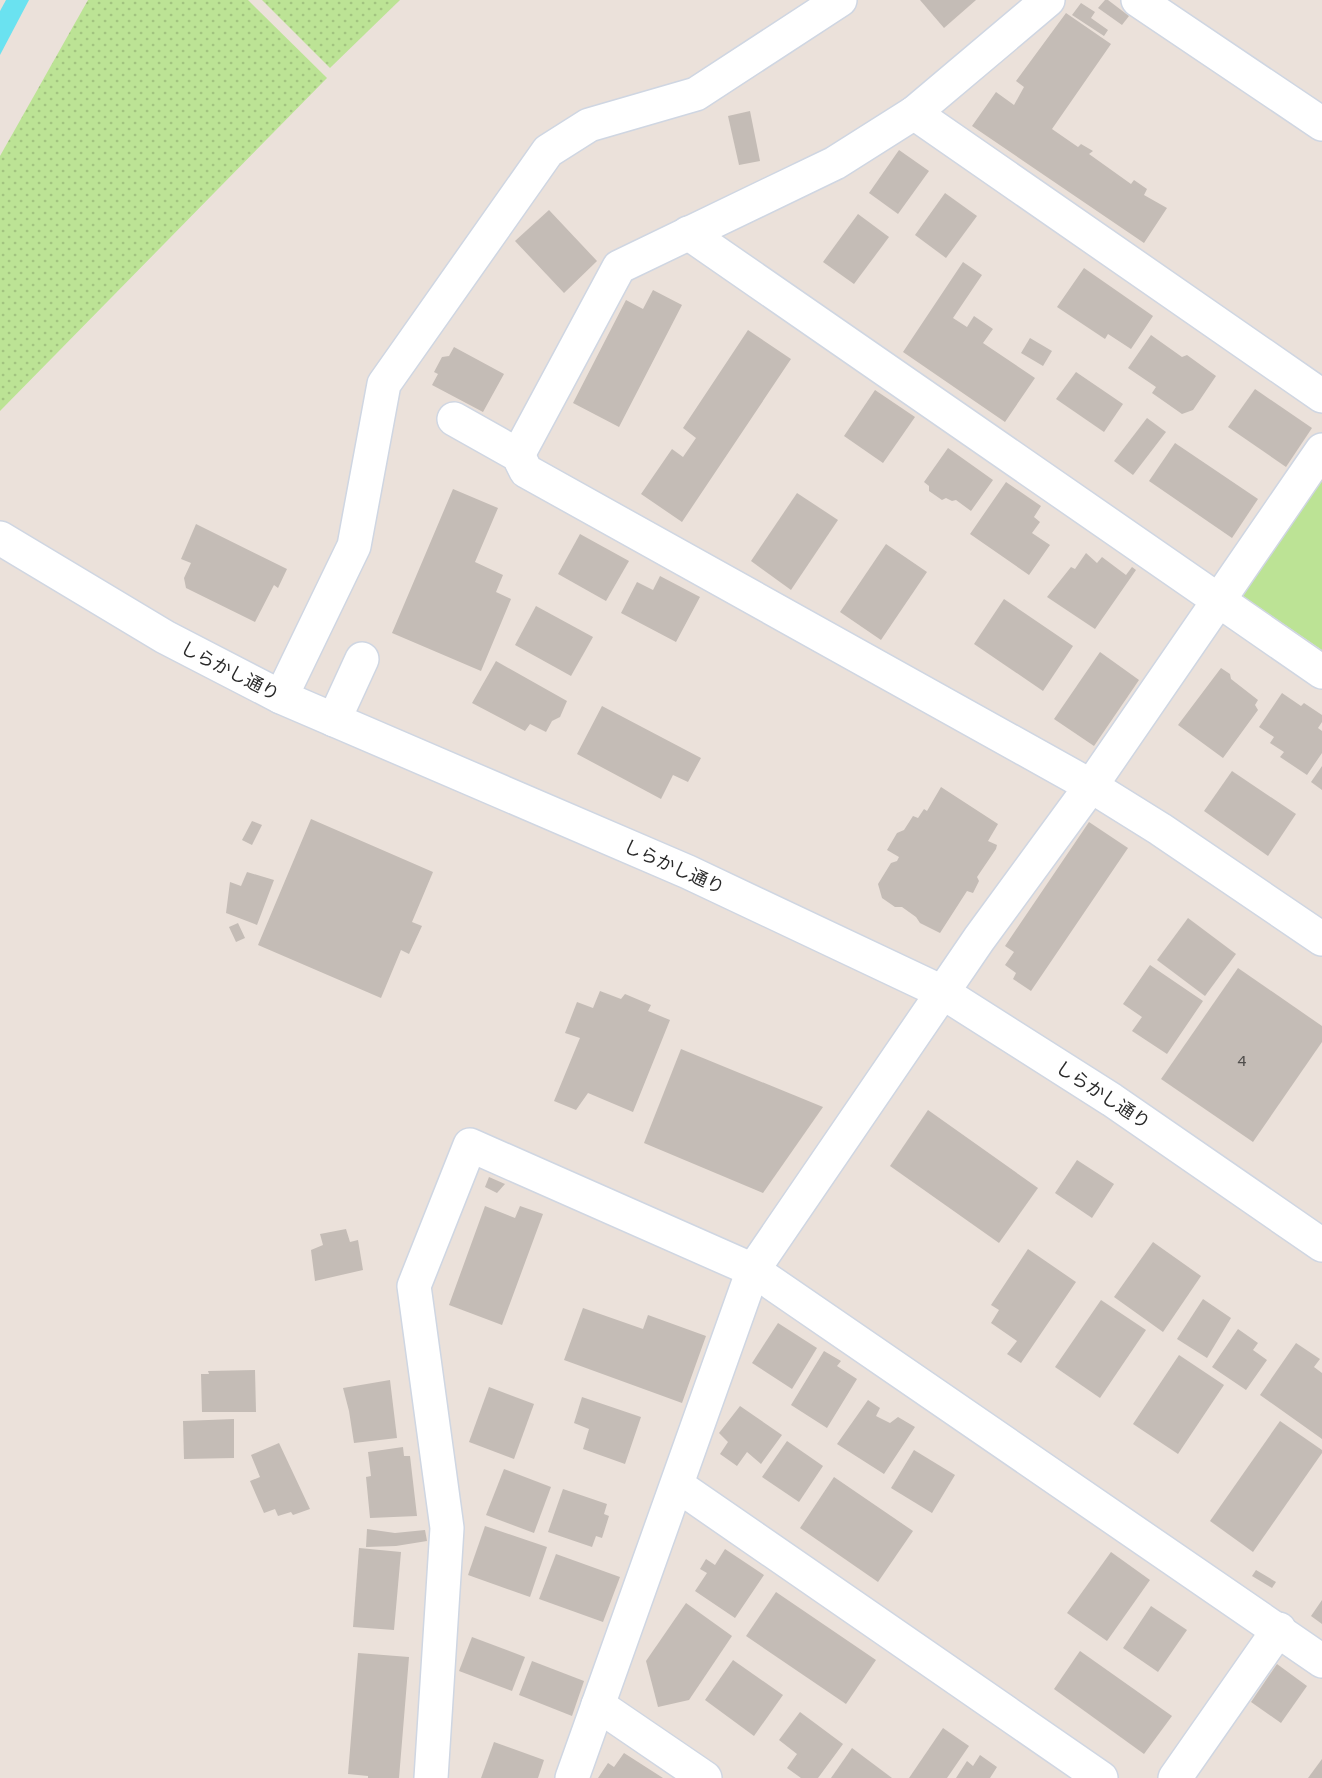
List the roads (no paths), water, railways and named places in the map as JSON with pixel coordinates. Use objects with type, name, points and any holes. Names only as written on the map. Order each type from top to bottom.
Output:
[{"type":"street","points":[[281,697],[354,546],[384,384],[548,151],[589,125],[696,94],[840,0]]},
{"type":"street","points":[[518,455],[619,267],[835,164],[914,113],[1048,0]]},
{"type":"street","points":[[1138,0],[1322,124]]},
{"type":"street","points":[[914,113],[1322,396]]},
{"type":"street","points":[[688,233],[1322,672]]},
{"type":"street","points":[[454,418],[518,455],[526,471],[1091,786],[1160,829],[1322,939]]},
{"type":"street","points":[[572,1778],[753,1270],[942,992],[1091,786],[1322,450]]},
{"type":"street","name":"しらかし通り","points":[[0,538],[165,637],[281,697],[688,872],[942,992],[1112,1100],[1322,1245]]},
{"type":"street","points":[[333,720],[363,659]]},
{"type":"street","points":[[431,1778],[447,1528],[414,1286],[470,1145],[753,1270],[1279,1629],[1322,1661]]},
{"type":"street","points":[[677,1485],[1101,1778]]},
{"type":"street","points":[[1175,1778],[1279,1629]]},
{"type":"street","points":[[598,1705],[705,1778]]},
{"type":"water","points":[[6,0],[29,0],[0,55],[0,11]]}]
